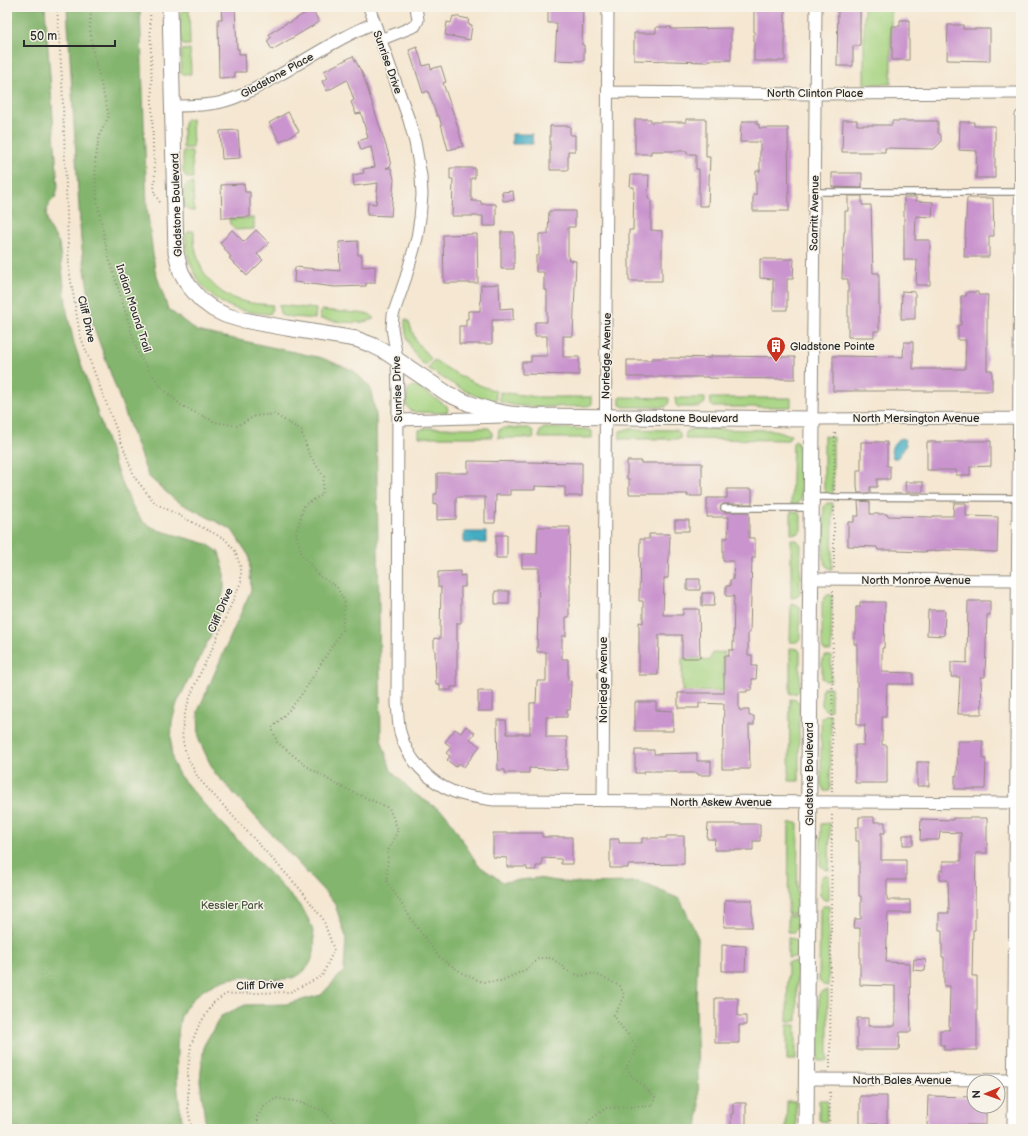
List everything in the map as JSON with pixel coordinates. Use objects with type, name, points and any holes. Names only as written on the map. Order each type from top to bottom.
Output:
[{"type":"street","name":"Gladstone Boulevard","points":[[170,7],[176,253],[181,272],[190,286],[202,300],[213,309],[231,317],[356,339],[372,344],[397,359],[423,378]]},
{"type":"street","name":"Sunrise Drive","points":[[369,7],[409,120],[415,142],[421,176],[422,195],[417,238],[393,315],[392,328],[397,359],[398,420],[398,718],[400,732],[412,759],[427,775]]},
{"type":"street","points":[[380,40],[415,26],[418,20],[416,7]]},
{"type":"street","name":"Norledge Avenue","points":[[603,801],[608,7]]},
{"type":"street","name":"Scarritt Avenue","points":[[812,419],[816,7]]},
{"type":"street","name":"Gladstone Place","points":[[173,106],[204,105],[222,102],[242,95],[271,80],[348,35],[374,23]]},
{"type":"street","name":"North Clinton Place","points":[[608,92],[815,94],[1021,93]]},
{"type":"street","points":[[1013,1129],[1017,1080],[1018,498],[1020,418],[1021,116]]},
{"type":"street","name":"North Gladstone Boulevard","points":[[423,378],[448,394],[468,403],[490,410],[531,416]]},
{"type":"street","name":"North Gladstone Boulevard","points":[[398,420],[531,416],[812,419]]},
{"type":"street","name":"North Mersington Avenue","points":[[812,419],[1020,418]]},
{"type":"street","name":"Gladstone Boulevard","points":[[806,1129],[812,419]]},
{"type":"street","name":"North Monroe Avenue","points":[[811,579],[1019,580]]},
{"type":"street","name":"North Askew Avenue","points":[[427,775],[440,785],[454,792],[474,798],[603,801],[1018,803]]},
{"type":"street","name":"North Bales Avenue","points":[[807,1079],[1017,1080]]},
{"type":"lane","points":[[814,192],[1021,192]]},
{"type":"lane","points":[[724,508],[811,503],[834,498],[1018,498]]},
{"type":"path","name":"Cliff Drive","points":[[57,7],[62,79],[69,268],[80,335],[135,478],[155,503],[225,538],[235,551],[241,568],[241,582],[189,702],[183,724],[183,741],[188,759],[198,778],[300,889],[323,919],[334,950],[322,976],[290,992],[226,994],[213,1003],[198,1027],[191,1045],[188,1070],[188,1109],[192,1129]]},
{"type":"path","name":"Indian Mound Trail","points":[[91,7],[90,29],[93,52],[109,116],[99,136],[96,164],[97,198],[108,255],[140,356],[162,388],[182,406],[215,422],[237,426],[255,416],[274,414],[301,430],[309,454],[324,477],[322,495],[304,505],[296,534],[302,556],[319,576],[337,587],[345,603],[342,630],[304,691],[291,708],[272,728],[277,742],[305,765],[337,785],[389,808],[398,830],[388,851],[387,881],[413,922],[439,957],[464,974],[482,982],[501,981],[527,969],[539,958],[552,958],[567,971],[581,976],[594,973],[620,986],[624,995],[614,1015],[636,1045],[634,1054],[626,1067],[631,1075],[655,1097],[654,1106],[606,1108],[590,1120],[584,1129]]},
{"type":"path","points":[[150,7],[153,148],[155,172],[154,193],[163,206]]},
{"type":"path","points":[[829,1129],[835,428]]},
{"type":"path","points":[[259,1129],[257,1117],[264,1107],[276,1098],[299,1102],[324,1111],[339,1129]]},
{"type":"green space","name":"Kessler Park","points":[[7,7],[45,7],[58,187],[55,198],[49,204],[46,213],[48,225],[59,243],[67,312],[74,343],[118,474],[133,508],[143,522],[158,530],[207,544],[219,552],[224,570],[224,589],[212,633],[177,703],[172,722],[171,749],[173,763],[179,775],[203,803],[303,909],[314,935],[315,942],[313,956],[310,963],[307,968],[295,977],[281,979],[241,977],[226,980],[205,989],[187,1005],[180,1020],[177,1059],[178,1094],[184,1129],[7,1129]]},
{"type":"green space","points":[[67,7],[140,7],[147,207],[155,270],[168,309],[197,331],[322,358],[354,371],[370,387],[376,415],[381,739],[391,770],[415,794],[446,814],[478,865],[503,882],[537,878],[570,883],[640,882],[680,899],[698,938],[696,1003],[699,1110],[697,1129],[206,1129],[200,1080],[204,1045],[221,1016],[245,1005],[286,1004],[321,995],[344,971],[346,937],[334,902],[214,772],[199,740],[198,711],[251,590],[249,556],[232,530],[175,500],[148,476],[93,325],[81,241]]},
{"type":"green space","points":[[864,7],[891,7],[891,84],[864,84]]},
{"type":"green space","points":[[189,10],[190,45],[183,45],[181,43],[180,13],[182,11]]},
{"type":"green space","points":[[190,49],[191,74],[181,74],[181,51]]},
{"type":"green space","points":[[192,119],[193,148],[183,148],[183,129],[185,120]]},
{"type":"green space","points":[[183,151],[192,151],[193,178],[187,178],[183,172]]},
{"type":"green space","points":[[193,183],[194,211],[187,209],[183,199],[184,187]]},
{"type":"green space","points":[[254,218],[254,229],[235,230],[230,224],[229,219]]},
{"type":"green space","points":[[189,231],[194,231],[196,252],[203,271],[219,290],[226,295],[242,301],[273,305],[271,313],[256,313],[237,309],[215,298],[206,290],[193,271],[189,260],[185,235]]},
{"type":"green space","points":[[279,305],[316,309],[315,319],[283,316],[280,313]]},
{"type":"green space","points":[[321,310],[369,314],[374,319],[354,323],[320,319]]},
{"type":"green space","points":[[405,319],[408,320],[416,341],[431,359],[425,366],[416,356],[407,339]]},
{"type":"green space","points":[[434,360],[464,378],[496,391],[496,400],[482,398],[472,394],[428,368]]},
{"type":"green space","points":[[413,386],[419,388],[447,406],[448,411],[444,413],[411,411],[406,405],[408,389]]},
{"type":"green space","points":[[500,392],[537,397],[592,397],[592,405],[555,407],[517,406],[500,401]]},
{"type":"green space","points":[[620,397],[669,398],[669,401],[665,407],[624,407],[620,405]]},
{"type":"green space","points":[[675,398],[705,398],[705,403],[699,407],[679,407],[676,405]]},
{"type":"green space","points":[[710,398],[791,398],[791,407],[714,407],[711,405]]},
{"type":"green space","points":[[427,428],[489,428],[492,432],[492,437],[419,437],[419,430]]},
{"type":"green space","points":[[503,428],[529,428],[533,431],[534,438],[498,438],[499,430]]},
{"type":"green space","points":[[544,428],[587,429],[592,431],[592,438],[539,438],[540,431]]},
{"type":"green space","points":[[627,429],[677,430],[680,434],[680,439],[620,439],[620,431]]},
{"type":"green space","points":[[692,429],[774,430],[791,435],[788,440],[685,439],[686,432]]},
{"type":"green space","points":[[824,436],[833,437],[833,495],[826,494],[824,489]]},
{"type":"green space","points":[[796,440],[802,454],[801,500],[798,504],[791,505],[793,443]]},
{"type":"green space","points":[[827,503],[833,503],[832,570],[827,567],[823,558],[824,507]]},
{"type":"green space","points":[[791,511],[798,512],[801,515],[801,530],[799,533],[791,534]]},
{"type":"green space","points":[[791,539],[798,541],[801,545],[800,594],[797,597],[791,598]]},
{"type":"green space","points":[[827,595],[832,595],[831,651],[825,651],[822,647],[822,602]]},
{"type":"green space","points":[[791,603],[800,607],[800,639],[796,642],[790,642]]},
{"type":"green space","points":[[790,648],[798,649],[800,652],[800,690],[797,693],[790,694]]},
{"type":"green space","points":[[725,652],[723,666],[726,689],[723,691],[682,692],[682,658],[700,658],[709,661],[713,653]]},
{"type":"green space","points":[[825,656],[831,656],[831,681],[825,681],[822,678],[822,659]]},
{"type":"green space","points":[[825,687],[831,687],[831,710],[825,710],[822,707],[822,689]]},
{"type":"green space","points":[[790,699],[797,700],[799,704],[799,781],[789,781]]},
{"type":"green space","points":[[825,715],[831,715],[830,791],[824,791],[821,784],[821,718]]},
{"type":"green space","points":[[789,823],[798,823],[797,914],[788,914]]},
{"type":"green space","points":[[830,823],[829,870],[824,869],[820,865],[821,824]]},
{"type":"green space","points":[[824,875],[829,875],[829,900],[824,900],[820,895],[820,881]]},
{"type":"green space","points":[[823,906],[829,906],[828,986],[823,985],[819,981],[820,909]]},
{"type":"green space","points":[[788,916],[798,916],[797,929],[794,932],[788,932]]},
{"type":"green space","points":[[788,938],[795,939],[797,942],[797,957],[788,958]]},
{"type":"green space","points":[[788,962],[797,962],[797,1021],[787,1021]]},
{"type":"green space","points":[[828,990],[828,1061],[818,1061],[819,994]]},
{"type":"green space","points":[[787,1025],[796,1025],[796,1060],[787,1060]]},
{"type":"green space","points":[[819,1100],[827,1100],[827,1122],[819,1120]]},
{"type":"green space","points":[[787,1101],[796,1101],[796,1129],[786,1129]]},
{"type":"water","points":[[512,134],[532,134],[533,144],[512,144]]},
{"type":"water","points":[[903,438],[906,445],[897,458],[893,458],[891,451],[893,445]]},
{"type":"water","points":[[464,532],[486,532],[486,543],[464,543]]},
{"type":"building","points":[[221,7],[235,7],[237,49],[239,49],[239,54],[245,54],[246,72],[234,72],[235,77],[219,78],[218,19],[222,19]]},
{"type":"building","points":[[548,7],[583,7],[582,45],[584,45],[584,61],[555,60],[557,23],[548,23]]},
{"type":"building","points":[[754,7],[785,7],[785,61],[754,61]]},
{"type":"building","points":[[838,7],[860,7],[860,46],[853,46],[853,66],[837,66]]},
{"type":"building","points":[[312,9],[319,22],[272,50],[267,41],[271,38],[269,34]]},
{"type":"building","points":[[453,16],[469,19],[468,24],[472,25],[470,40],[445,35],[447,22],[451,23]]},
{"type":"building","points":[[900,20],[909,20],[909,60],[892,60],[892,26],[900,26]]},
{"type":"building","points":[[948,25],[963,25],[963,29],[990,29],[990,61],[947,60]]},
{"type":"building","points":[[656,27],[671,27],[671,29],[731,28],[731,60],[708,60],[708,62],[634,60],[634,33],[656,33]]},
{"type":"building","points":[[417,47],[423,66],[430,64],[431,69],[441,66],[446,82],[443,83],[463,146],[448,150],[439,116],[437,116],[428,91],[423,93],[409,50]]},
{"type":"building","points":[[353,56],[363,75],[388,152],[391,166],[386,168],[391,168],[394,179],[391,216],[367,215],[368,203],[376,204],[378,183],[354,186],[353,175],[364,173],[363,169],[375,167],[371,147],[361,150],[358,141],[368,138],[361,113],[356,114],[351,102],[354,100],[347,80],[327,91],[322,81],[328,78],[324,71]]},
{"type":"building","points":[[288,112],[299,131],[280,142],[269,123]]},
{"type":"building","points":[[635,119],[651,119],[651,122],[686,122],[686,119],[706,119],[706,157],[710,157],[708,206],[699,206],[699,169],[696,169],[696,154],[687,154],[687,151],[651,151],[651,154],[635,154]]},
{"type":"building","points":[[843,120],[857,120],[857,125],[892,125],[892,121],[938,121],[938,133],[941,135],[941,142],[934,149],[885,148],[885,152],[842,152]]},
{"type":"building","points":[[743,121],[757,121],[759,128],[788,128],[789,211],[753,211],[753,195],[756,195],[756,171],[760,171],[760,142],[740,142],[741,124]]},
{"type":"building","points":[[960,122],[974,122],[974,126],[995,126],[995,178],[976,178],[977,151],[959,150]]},
{"type":"building","points":[[550,126],[570,126],[570,135],[575,135],[575,151],[568,151],[568,170],[550,170]]},
{"type":"building","points":[[238,130],[240,158],[222,159],[220,131]]},
{"type":"building","points":[[450,168],[475,168],[475,178],[471,178],[472,201],[481,201],[481,204],[496,204],[496,226],[483,226],[483,216],[452,216],[453,179],[450,179]]},
{"type":"building","points":[[832,173],[862,173],[862,188],[832,187]]},
{"type":"building","points":[[631,175],[649,175],[648,199],[651,199],[651,230],[662,231],[662,281],[629,281],[629,230],[633,230],[634,187],[630,187]]},
{"type":"building","points":[[244,184],[245,192],[250,192],[250,217],[222,218],[221,185]]},
{"type":"building","points":[[513,191],[514,200],[503,201],[502,192]]},
{"type":"building","points":[[848,196],[862,196],[862,205],[871,205],[873,273],[879,273],[879,331],[874,331],[874,337],[848,337],[848,279],[842,279],[845,211],[848,211]]},
{"type":"building","points":[[904,197],[916,197],[916,201],[933,202],[932,217],[916,216],[915,240],[930,240],[930,285],[916,285],[917,260],[904,260]]},
{"type":"building","points":[[967,198],[993,198],[994,236],[989,236],[989,257],[964,257]]},
{"type":"building","points":[[549,211],[575,211],[575,227],[568,227],[568,257],[569,260],[576,261],[573,336],[563,336],[563,357],[579,357],[579,375],[522,374],[522,362],[531,362],[531,356],[547,356],[547,336],[535,336],[535,322],[547,322],[547,290],[544,290],[544,272],[536,272],[536,256],[539,256],[539,234],[548,234]]},
{"type":"building","points":[[232,230],[244,242],[256,230],[269,243],[257,254],[263,260],[247,276],[229,258],[231,257],[220,243]]},
{"type":"building","points":[[501,232],[514,232],[514,269],[501,269]]},
{"type":"building","points":[[477,234],[478,283],[444,283],[443,235]]},
{"type":"building","points":[[358,241],[358,255],[362,255],[362,267],[375,266],[375,283],[366,283],[366,286],[335,287],[294,282],[295,267],[340,271],[339,242]]},
{"type":"building","points":[[760,259],[794,259],[793,279],[787,279],[787,310],[773,310],[773,279],[760,278]]},
{"type":"building","points":[[499,284],[500,309],[513,308],[513,320],[492,320],[492,344],[459,344],[459,326],[466,326],[468,311],[480,311],[481,285]]},
{"type":"building","points":[[902,291],[915,292],[915,319],[901,319]]},
{"type":"building","points":[[967,292],[978,292],[978,295],[988,295],[987,370],[992,370],[992,391],[833,391],[833,356],[903,357],[904,342],[913,342],[913,369],[965,369],[966,340],[958,340],[958,325],[961,325],[961,296],[966,296]]},
{"type":"building","points":[[711,356],[795,357],[795,379],[627,377],[627,360],[652,360],[652,358],[680,357],[711,358]]},
{"type":"building","points":[[991,441],[991,466],[970,467],[970,475],[956,475],[956,470],[927,470],[927,442]]},
{"type":"building","points":[[861,442],[887,442],[887,466],[890,466],[890,479],[877,479],[877,487],[870,487],[870,493],[858,493],[857,470],[861,470]]},
{"type":"building","points":[[468,461],[582,463],[582,496],[565,496],[565,487],[535,486],[535,490],[510,490],[510,495],[496,495],[495,523],[485,523],[485,497],[456,497],[456,519],[437,520],[437,504],[434,505],[434,494],[437,494],[437,473],[468,473]]},
{"type":"building","points":[[627,461],[641,461],[641,463],[702,463],[702,496],[687,496],[688,494],[629,494]]},
{"type":"building","points":[[905,482],[923,482],[923,492],[906,492]]},
{"type":"building","points":[[727,489],[752,489],[752,504],[724,504],[720,508],[724,512],[749,512],[749,538],[755,538],[755,558],[752,558],[748,655],[752,655],[752,666],[757,666],[756,679],[752,679],[752,690],[747,690],[747,692],[739,692],[739,710],[749,710],[749,716],[754,716],[754,725],[749,725],[750,769],[722,769],[724,704],[699,703],[699,708],[678,708],[678,693],[724,693],[724,656],[729,656],[729,650],[733,650],[734,596],[726,596],[726,586],[730,586],[730,580],[733,580],[734,561],[723,561],[723,538],[728,538],[729,517],[707,517],[707,498],[727,498]]},
{"type":"building","points":[[858,501],[870,502],[870,514],[933,517],[953,516],[954,503],[966,503],[966,516],[998,517],[997,552],[944,550],[923,552],[898,551],[878,550],[877,547],[848,546],[848,522],[854,522],[854,516],[859,516]]},
{"type":"building","points":[[675,520],[689,520],[689,531],[675,531]]},
{"type":"building","points":[[538,527],[570,527],[570,601],[569,617],[566,617],[566,636],[562,636],[562,659],[568,659],[568,681],[571,681],[570,710],[567,710],[567,717],[546,717],[546,737],[567,737],[567,770],[529,768],[529,773],[505,773],[505,770],[498,770],[497,720],[506,720],[507,734],[530,734],[530,703],[536,703],[537,681],[546,681],[546,652],[537,652],[539,568],[522,568],[522,554],[537,554]]},
{"type":"building","points":[[649,534],[670,534],[668,578],[664,578],[663,615],[683,615],[683,609],[699,609],[700,658],[682,658],[682,635],[659,635],[658,675],[639,675],[639,622],[643,623],[643,601],[639,601],[640,539],[649,539]]},
{"type":"building","points":[[496,535],[507,535],[507,558],[496,558]]},
{"type":"building","points":[[460,571],[460,576],[465,575],[465,587],[461,587],[461,623],[457,623],[457,687],[451,687],[451,690],[440,690],[440,684],[436,684],[434,650],[434,638],[440,639],[441,587],[438,587],[438,572]]},
{"type":"building","points":[[687,579],[700,579],[700,590],[687,590]]},
{"type":"building","points":[[495,591],[509,591],[509,604],[495,604]]},
{"type":"building","points":[[702,593],[715,593],[714,606],[702,606]]},
{"type":"building","points":[[968,601],[990,601],[990,615],[987,615],[985,677],[981,677],[982,714],[958,714],[960,677],[951,677],[951,662],[967,663]]},
{"type":"building","points":[[860,602],[885,602],[882,672],[913,673],[913,684],[887,684],[886,717],[882,717],[882,745],[887,745],[887,783],[855,783],[855,745],[864,745],[865,725],[857,725],[857,644],[854,644],[854,634],[856,634],[856,607],[860,607]]},
{"type":"building","points":[[928,610],[945,610],[944,636],[927,635]]},
{"type":"building","points":[[478,691],[493,691],[493,711],[478,711]]},
{"type":"building","points":[[635,702],[656,702],[656,710],[673,711],[673,731],[635,731]]},
{"type":"building","points":[[466,726],[475,733],[470,739],[480,746],[464,767],[459,763],[456,767],[447,760],[450,756],[446,753],[451,747],[445,742],[455,729],[461,733]]},
{"type":"building","points":[[958,741],[983,741],[983,759],[986,759],[985,789],[955,789]]},
{"type":"building","points":[[635,750],[654,750],[654,754],[697,753],[697,761],[711,761],[711,775],[698,775],[698,773],[678,773],[677,771],[644,771],[644,773],[635,773]]},
{"type":"building","points":[[917,762],[929,762],[929,786],[917,786]]},
{"type":"building","points":[[859,817],[874,817],[874,822],[885,822],[885,833],[881,833],[881,860],[906,860],[906,880],[887,880],[887,900],[910,900],[910,913],[888,913],[886,962],[910,963],[911,1032],[900,1032],[899,1050],[857,1050],[857,1018],[868,1018],[868,1026],[895,1026],[895,986],[860,985],[860,928],[854,928],[855,919],[861,919],[861,896],[859,896],[859,841],[856,841],[856,827],[859,827]]},
{"type":"building","points":[[953,818],[987,818],[987,853],[976,853],[975,930],[973,930],[972,976],[977,976],[977,1050],[944,1050],[944,1045],[940,1045],[940,1030],[949,1030],[950,986],[944,986],[942,930],[939,930],[939,913],[949,913],[948,880],[940,880],[940,870],[943,870],[943,861],[961,861],[961,833],[940,832],[939,840],[920,840],[921,819],[953,820]]},
{"type":"building","points":[[708,824],[760,824],[760,841],[753,841],[753,850],[714,850],[715,839],[707,839]]},
{"type":"building","points":[[493,833],[542,833],[542,837],[572,837],[572,864],[561,864],[561,859],[542,858],[542,866],[536,866],[536,870],[527,870],[527,867],[507,867],[507,858],[493,857]]},
{"type":"building","points":[[903,835],[913,835],[913,845],[903,845]]},
{"type":"building","points":[[666,836],[684,836],[684,864],[628,865],[628,868],[610,868],[610,839],[619,839],[619,843],[642,843],[642,838],[666,838]]},
{"type":"building","points":[[725,900],[752,900],[752,927],[724,927]]},
{"type":"building","points":[[722,945],[746,946],[745,971],[722,971]]},
{"type":"building","points":[[914,959],[926,960],[925,971],[913,970]]},
{"type":"building","points":[[715,998],[738,998],[738,1016],[746,1016],[746,1025],[739,1025],[739,1043],[715,1043]]},
{"type":"building","points":[[860,1096],[887,1096],[887,1124],[860,1124]]},
{"type":"building","points":[[928,1096],[966,1097],[966,1114],[986,1114],[986,1125],[940,1125],[940,1129],[927,1129]]},
{"type":"building","points":[[733,1103],[746,1103],[746,1129],[731,1129]]},
{"type":"place","name":"Gladstone Pointe","points":[[776,363]]}]
